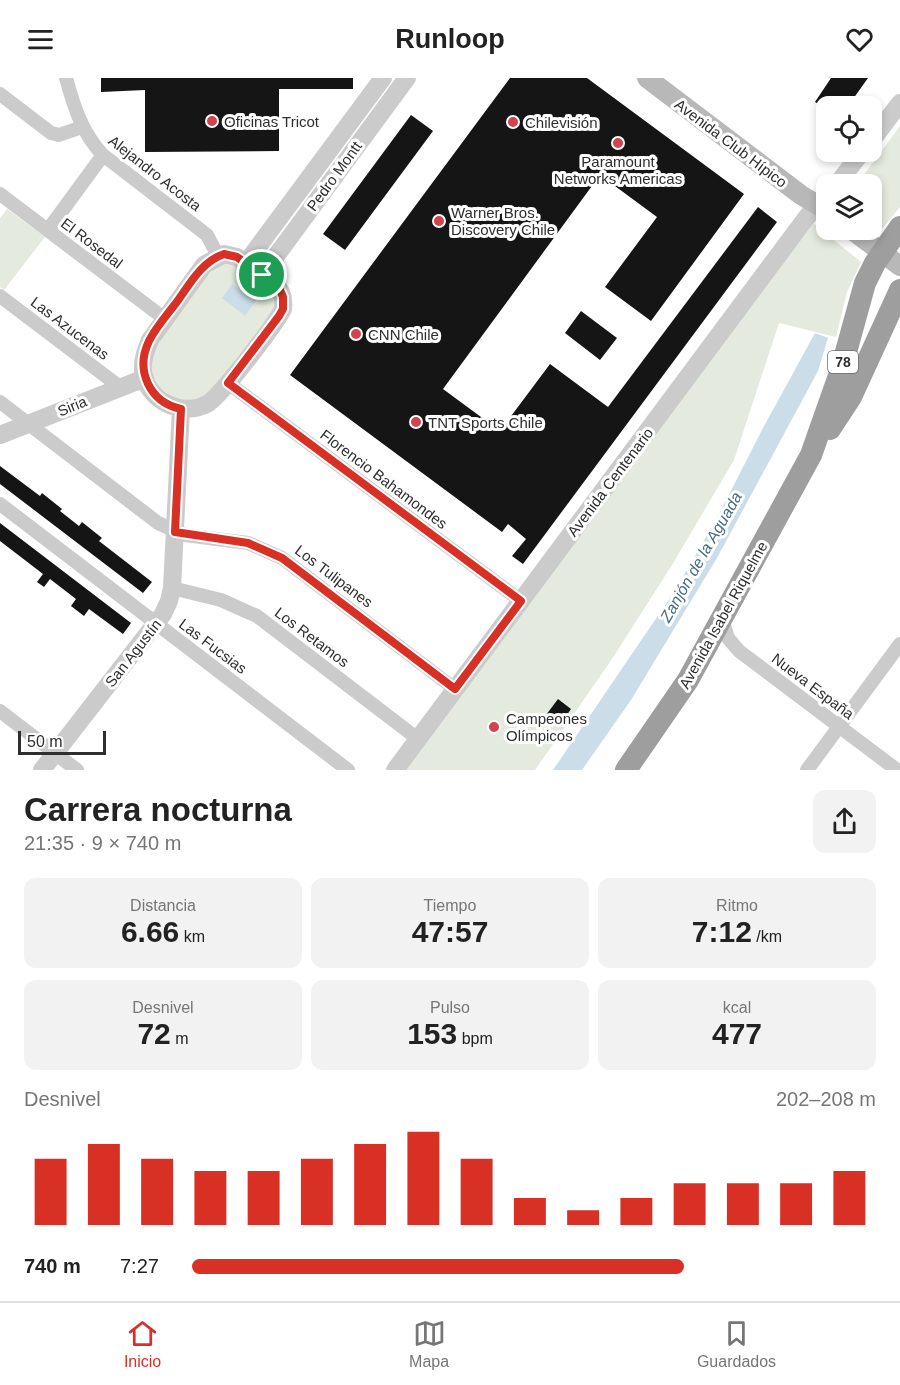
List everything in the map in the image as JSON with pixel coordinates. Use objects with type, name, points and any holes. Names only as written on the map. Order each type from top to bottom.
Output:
[{"type":"highway","name":"Avenida Isabel Riquelme","points":[[811,455],[842,370],[861,294],[870,272],[900,227]]},
{"type":"highway","name":"Avenida Isabel Riquelme","points":[[626,770],[671,706],[722,619],[811,455],[851,397],[900,290]]},
{"type":"main road","name":"Avenida Club Hípico","points":[[646,78],[734,138]]},
{"type":"main road","name":"Avenida Club Hípico","points":[[666,78],[801,195],[816,200]]},
{"type":"main road","points":[[866,240],[900,266]]},
{"type":"street","name":"Alejandro Acosta","points":[[66,78],[74,106],[90,141],[103,155],[207,235],[218,256]]},
{"type":"street","name":"Pedro Montt","points":[[246,263],[383,78]]},
{"type":"street","name":"Pedro Montt","points":[[262,275],[407,78]]},
{"type":"street","points":[[0,94],[51,134],[59,135],[82,127]]},
{"type":"street","points":[[882,127],[900,103]]},
{"type":"street","points":[[48,230],[103,155]]},
{"type":"street","points":[[845,174],[854,162]]},
{"type":"street","name":"El Rosedal","points":[[0,194],[165,319]]},
{"type":"street","name":"Avenida Centenario","points":[[395,770],[806,218],[816,210]]},
{"type":"street","points":[[224,254],[232,255],[246,263],[280,290],[283,297],[283,309],[216,398],[198,408],[181,409],[168,405],[157,398],[145,378],[143,361],[150,340],[204,265],[224,254]]},
{"type":"street","name":"Las Azucenas","points":[[0,296],[120,387]]},
{"type":"street","name":"Siria","points":[[0,435],[145,378]]},
{"type":"street","name":"Florencio Bahamondes","points":[[228,383],[521,601]]},
{"type":"street","name":"Los Tulipanes","points":[[0,402],[158,524],[175,532],[248,543],[282,558],[455,689]]},
{"type":"street","name":"San Agustín","points":[[42,770],[166,607],[171,588],[181,409]]},
{"type":"street","name":"Las Fucsias","points":[[0,504],[348,770]]},
{"type":"street","name":"Los Retamos","points":[[171,588],[221,600],[257,616],[418,739]]},
{"type":"street","name":"Nueva España","points":[[722,619],[728,638],[739,651],[897,770]]},
{"type":"street","points":[[807,770],[900,644]]},
{"type":"street","points":[[0,711],[77,770]]},
{"type":"shaded area","points":[[900,126],[900,207],[882,229],[882,174],[864,174],[873,162],[882,162],[882,150]]},
{"type":"shaded area","points":[[7,209],[45,237],[4,290],[0,287],[0,218]]},
{"type":"shaded area","points":[[813,223],[816,225],[816,240],[834,240],[861,262],[847,292],[836,337],[779,323],[734,460],[672,565],[612,659],[535,770],[404,770]]},
{"type":"shaded area","points":[[228,259],[269,286],[276,304],[272,316],[210,396],[179,402],[153,383],[150,358],[154,345],[208,270]]},
{"type":"water","points":[[232,284],[256,301],[245,316],[222,298]]},
{"type":"water","name":"Zanjón de la Aguada","points":[[815,333],[828,338],[818,371],[717,558],[631,700],[582,770],[553,770],[674,592],[715,522]]},
{"type":"building","name":"Oficinas Tricot","points":[[101,78],[353,78],[353,89],[279,89],[279,151],[145,152],[145,90],[101,92]]},
{"type":"building","points":[[510,78],[587,78],[744,194],[651,321],[605,287],[657,217],[600,175],[443,389],[500,431],[550,364],[608,407],[758,207],[777,222],[523,564],[512,556],[526,539],[508,524],[502,532],[290,375]]},
{"type":"building","points":[[831,78],[868,78],[855,96],[819,96]]},
{"type":"building","points":[[411,115],[433,131],[345,250],[323,234]]},
{"type":"building","points":[[581,311],[617,338],[600,360],[565,333]]},
{"type":"building","points":[[0,466],[40,496],[42,493],[79,526],[82,522],[102,538],[99,541],[152,582],[143,593],[0,484]]},
{"type":"building","points":[[0,523],[131,623],[123,634],[89,609],[84,616],[71,606],[76,599],[50,579],[44,587],[37,582],[43,574],[0,541]]},
{"type":"building","points":[[558,699],[571,709],[560,725],[546,715]]},
{"type":"place","name":"Oficinas Tricot","points":[[212,121]]},
{"type":"place","name":"Chilevisión","points":[[513,122]]},
{"type":"place","name":"Paramount Networks Americas","points":[[618,143]]},
{"type":"place","name":"Warner Bros. Discovery Chile","points":[[439,221]]},
{"type":"place","name":"CNN Chile","points":[[356,334]]},
{"type":"place","name":"TNT Sports Chile","points":[[416,422]]},
{"type":"place","name":"Campeones Olímpicos","points":[[494,727]]},
{"type":"route","points":[[224,254],[232,255],[262,275],[280,290],[283,297],[283,309],[228,383],[521,601],[455,689],[272,552],[248,543],[222,538],[189,536],[175,532],[181,409],[157,398],[150,389],[143,372],[145,351],[150,340],[198,273],[211,260],[224,254]]}]
